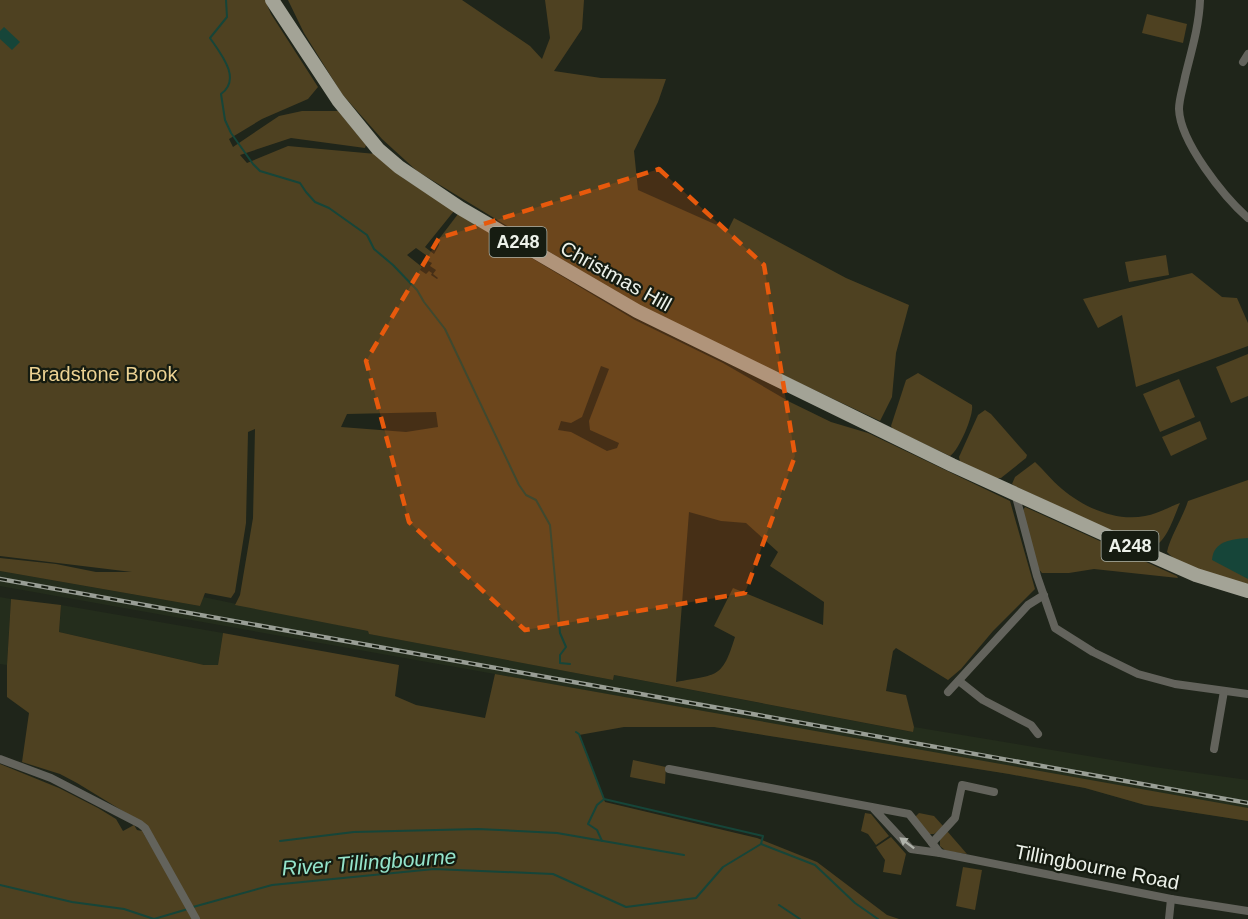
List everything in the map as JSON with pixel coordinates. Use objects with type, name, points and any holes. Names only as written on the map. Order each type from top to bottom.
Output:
[{"type":"main road","name":"Christmas Hill","points":[[272,0],[357,126],[399,168],[418,181],[631,309],[941,460],[1015,493]]},
{"type":"main road","name":"A248","points":[[1015,493],[1175,567],[1214,582],[1248,591]]},
{"type":"street","points":[[1200,0],[1197,32],[1179,111],[1186,133],[1199,160],[1216,183],[1248,218]]},
{"type":"street","points":[[1015,493],[1027,540],[1055,628],[1093,652],[1150,678],[1248,694]]},
{"type":"street","points":[[948,692],[1028,605],[1044,595]]},
{"type":"street","points":[[959,681],[983,700],[1031,725],[1038,734]]},
{"type":"street","points":[[1214,749],[1224,690]]},
{"type":"street","points":[[0,759],[51,778],[145,828],[195,917]]},
{"type":"street","points":[[669,769],[909,814],[940,853]]},
{"type":"street","points":[[932,843],[955,819],[962,785],[994,792]]},
{"type":"street","name":"Tillingbourne Road","points":[[873,807],[911,849],[1171,899],[1248,911]]},
{"type":"street","points":[[1169,919],[1171,899]]},
{"type":"highlighted area","points":[[659,169],[764,265],[795,456],[745,593],[525,630],[409,522],[366,361],[439,238]]},
{"type":"shaded area","points":[[0,571],[200,606],[203,597],[368,631],[370,634],[613,680],[614,675],[912,732],[914,727],[1154,767],[1248,780],[1248,821],[1145,805],[1085,788],[1009,774],[714,727],[708,712],[0,586]]},
{"type":"shaded area","points":[[0,597],[11,599],[7,665],[0,664]]},
{"type":"shaded area","points":[[61,605],[223,633],[218,665],[204,665],[59,632]]},
{"type":"green space","name":"Bradstone Brook","points":[[0,0],[265,0],[271,14],[318,87],[308,99],[262,119],[229,139],[233,147],[279,116],[302,111],[338,111],[366,145],[365,148],[291,138],[240,155],[247,163],[288,146],[376,154],[403,178],[454,211],[425,247],[434,254],[439,245],[439,239],[458,214],[635,320],[723,363],[790,402],[831,422],[868,433],[1010,501],[1035,589],[948,680],[896,648],[893,651],[886,691],[906,695],[914,727],[913,732],[614,675],[613,680],[369,634],[368,631],[235,605],[240,595],[253,518],[255,429],[248,432],[246,523],[235,592],[231,598],[205,593],[200,606],[0,571],[0,558],[56,564],[96,572],[132,572],[0,556]],"holes":[[[416,248],[430,258],[428,261],[432,263],[430,266],[436,270],[433,274],[438,278],[431,275],[429,271],[426,274],[420,270],[422,267],[407,255]],[[601,366],[609,369],[589,421],[590,430],[619,443],[617,448],[607,451],[571,432],[558,430],[561,421],[571,423],[582,417]],[[436,412],[438,427],[406,432],[341,427],[347,414]],[[689,512],[721,521],[746,523],[778,552],[770,566],[824,602],[823,625],[733,588],[714,626],[735,637],[722,668],[701,678],[676,682]]]},
{"type":"green space","points":[[288,0],[462,0],[530,46],[542,59],[550,38],[545,0],[584,0],[582,29],[554,71],[601,78],[666,79],[658,102],[634,151],[638,190],[728,230],[734,218],[846,278],[909,305],[896,353],[892,397],[880,421],[658,316],[417,171],[382,139],[342,94],[304,33]]},
{"type":"green space","points":[[1147,14],[1187,24],[1183,43],[1142,33]]},
{"type":"green space","points":[[1166,255],[1169,275],[1129,282],[1125,262]]},
{"type":"green space","points":[[1192,273],[1222,297],[1237,298],[1248,323],[1248,346],[1136,387],[1122,315],[1098,328],[1083,299]]},
{"type":"green space","points":[[1248,354],[1248,396],[1231,403],[1216,367]]},
{"type":"green space","points":[[918,373],[972,405],[965,432],[958,447],[950,456],[891,426],[906,380]]},
{"type":"green space","points":[[1179,379],[1195,417],[1160,432],[1143,394]]},
{"type":"green space","points":[[985,410],[1027,455],[1001,478],[996,478],[960,462],[959,457],[978,415]]},
{"type":"green space","points":[[1200,421],[1207,439],[1171,456],[1162,437]]},
{"type":"green space","points":[[1035,462],[1070,496],[1100,512],[1123,517],[1145,516],[1180,503],[1165,536],[1149,549],[1012,484],[1015,477]]},
{"type":"green space","points":[[1248,480],[1248,584],[1193,568],[1167,552],[1188,501]]},
{"type":"green space","points":[[1025,507],[1178,578],[1094,569],[1069,573],[1042,573],[1037,567],[1022,512]]},
{"type":"green space","points":[[11,599],[61,605],[59,632],[204,665],[218,665],[223,633],[399,665],[395,696],[416,705],[485,718],[495,674],[1248,808],[1248,821],[1145,805],[1085,788],[1009,774],[714,727],[624,727],[579,735],[605,802],[757,838],[817,862],[887,915],[899,919],[0,919],[0,764],[59,788],[98,808],[116,819],[123,831],[134,825],[137,830],[142,831],[131,816],[77,783],[60,774],[22,762],[29,713],[7,697]],"holes":[[[142,831],[172,872],[164,868]]]},
{"type":"green space","points":[[633,760],[666,767],[665,784],[630,777]]},
{"type":"green space","points":[[865,813],[871,814],[889,836],[876,845],[868,834],[861,831]]},
{"type":"green space","points":[[919,813],[934,816],[944,827],[934,834],[929,834],[915,817]]},
{"type":"green space","points":[[947,831],[967,854],[946,851],[940,846],[940,838]]},
{"type":"green space","points":[[891,837],[906,854],[901,875],[883,872],[885,860],[876,847]]},
{"type":"green space","points":[[963,867],[982,870],[975,910],[956,906]]},
{"type":"water","points":[[4,27],[20,42],[12,50],[0,39],[0,31]]},
{"type":"water","points":[[1248,538],[1248,579],[1212,560],[1216,549],[1224,542]]},
{"type":"waterway","points":[[226,0],[227,17],[210,38],[228,66],[230,74],[227,88],[221,94],[225,120],[231,133],[260,171],[300,183],[315,202],[329,208],[367,235],[374,249],[417,290],[445,329],[519,485],[526,495],[536,500],[550,525],[560,633],[566,647],[560,655],[560,663],[570,664]]},
{"type":"waterway","points":[[576,732],[579,734],[604,799],[763,836],[761,844]]},
{"type":"waterway","points":[[602,841],[597,830],[588,824],[597,805],[603,800]]},
{"type":"waterway","points":[[280,841],[354,832],[478,829],[557,833],[684,855]]},
{"type":"waterway","name":"River Tillingbourne","points":[[761,844],[815,865],[855,903],[878,919]]},
{"type":"waterway","name":"River Tillingbourne","points":[[193,907],[272,885],[434,869],[553,874],[626,907],[696,898],[723,867],[761,844]]},
{"type":"waterway","name":"River Tillingbourne","points":[[0,885],[72,902],[124,909],[154,919],[188,909]]},
{"type":"waterway","points":[[779,905],[800,919]]},
{"type":"railway","points":[[0,579],[1248,803]]}]
